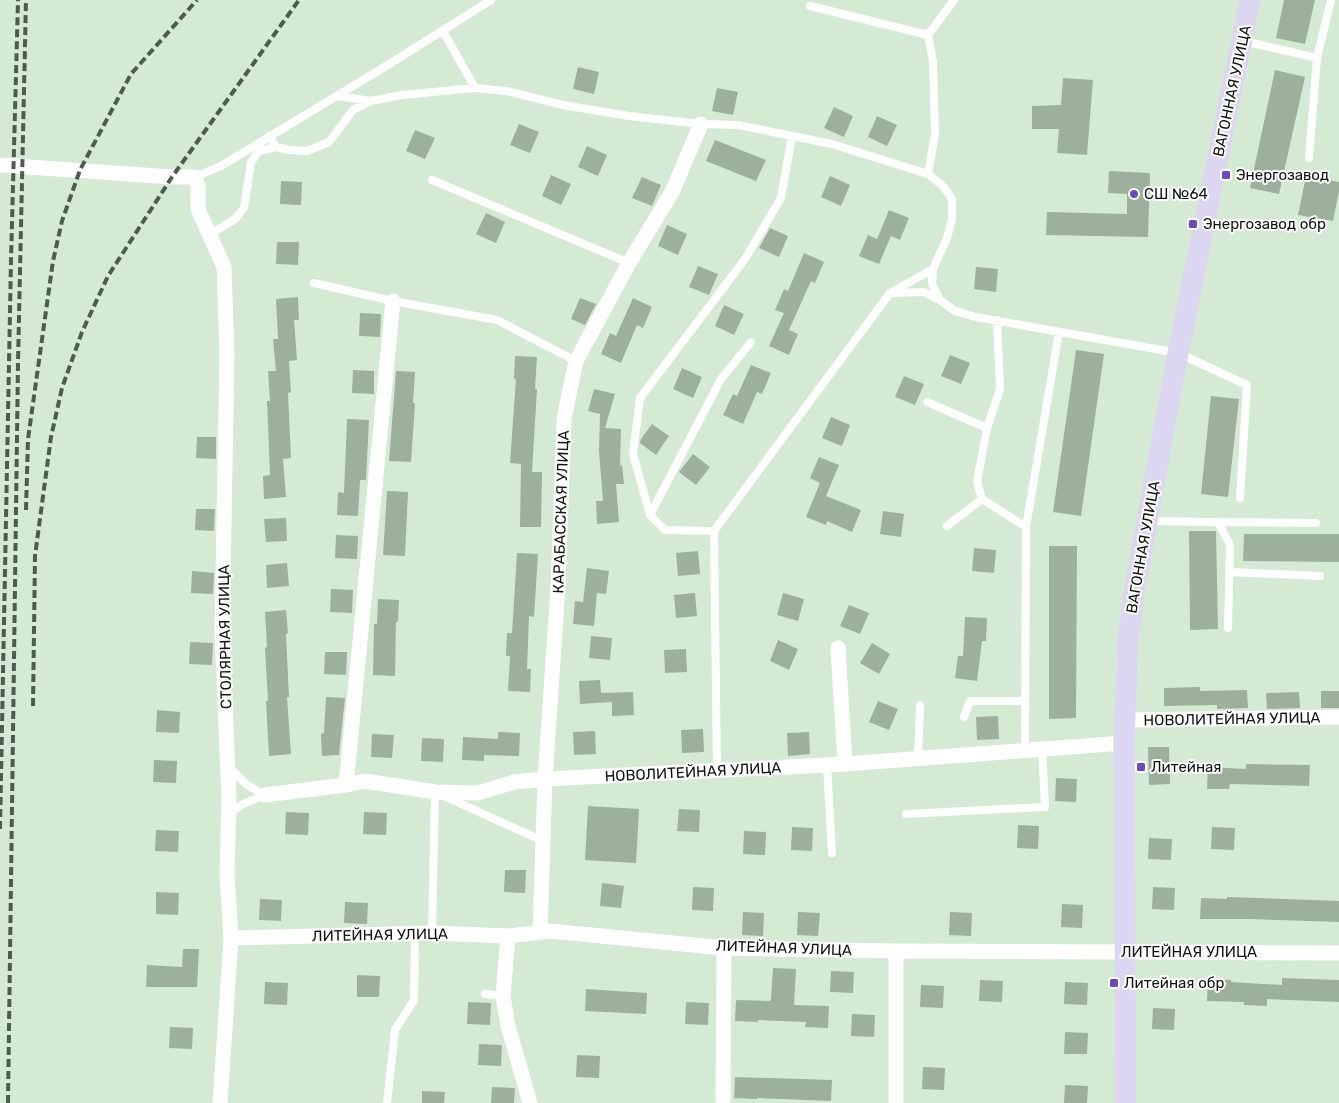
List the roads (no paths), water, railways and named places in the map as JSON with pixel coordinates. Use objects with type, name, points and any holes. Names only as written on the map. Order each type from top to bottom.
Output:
[{"type":"street","name":"ВАГОННАЯ УЛИЦА","points":[[1126,1103],[1124,743],[1129,634],[1134,592],[1178,353],[1250,0]]},
{"type":"street","name":"КАРАБАССКАЯ УЛИЦА","points":[[540,932],[545,779],[558,597],[564,419],[576,361],[629,263],[672,192],[700,124]]},
{"type":"street","points":[[0,165],[194,177]]},
{"type":"street","name":"СТОЛЯРНАЯ УЛИЦА","points":[[194,177],[198,186],[198,209],[224,267],[227,355],[222,631],[229,814],[227,874],[231,938],[220,1103]]},
{"type":"street","points":[[346,785],[393,300]]},
{"type":"street","points":[[838,648],[845,764]]},
{"type":"street","name":"НОВОЛИТЕЙНАЯ УЛИЦА","points":[[1125,720],[1339,717]]},
{"type":"street","name":"НОВОЛИТЕЙНАЯ УЛИЦА","points":[[264,794],[346,785],[365,781],[435,792],[478,793],[514,782],[545,779],[845,764],[1124,743]]},
{"type":"street","name":"ЛИТЕЙНАЯ УЛИЦА","points":[[231,938],[415,935],[432,933],[508,936],[550,931],[724,948],[896,951],[1339,953]]},
{"type":"street","points":[[508,936],[503,996],[508,1026],[530,1103]]},
{"type":"street","points":[[723,1103],[724,948]]},
{"type":"street","points":[[896,951],[896,1103]]},
{"type":"lane","points":[[194,177],[220,166],[491,0]]},
{"type":"lane","points":[[928,174],[935,134],[934,62],[928,34],[954,0]]},
{"type":"lane","points":[[1309,158],[1317,58],[1331,0]]},
{"type":"lane","points":[[810,6],[928,34]]},
{"type":"lane","points":[[443,30],[475,88]]},
{"type":"lane","points":[[1242,40],[1317,58]]},
{"type":"lane","points":[[210,235],[235,219],[244,208],[251,162],[259,152],[276,147],[307,151],[329,142],[353,110],[371,101],[402,95],[475,88],[506,91],[563,105],[629,116],[700,124],[738,125],[832,144],[928,174],[943,186],[952,199],[952,219],[947,238],[933,269],[932,284],[940,300]]},
{"type":"lane","points":[[337,96],[371,101]]},
{"type":"lane","points":[[269,136],[276,147]]},
{"type":"lane","points":[[714,531],[665,530],[650,515],[634,454],[640,398],[745,259],[781,198],[792,136]]},
{"type":"lane","points":[[432,180],[629,263]]},
{"type":"lane","points":[[717,771],[714,531],[890,293],[933,269]]},
{"type":"lane","points":[[314,283],[497,320],[576,361]]},
{"type":"lane","points":[[890,293],[924,292],[956,311],[976,317],[1178,353],[1247,386],[1240,498]]},
{"type":"lane","points":[[998,320],[1000,389],[987,428],[976,482],[982,499],[1026,527]]},
{"type":"lane","points":[[1024,750],[1026,527],[1060,332]]},
{"type":"lane","points":[[650,515],[721,379],[750,342]]},
{"type":"lane","points":[[927,402],[987,428]]},
{"type":"lane","points":[[947,526],[982,499]]},
{"type":"lane","points":[[1147,521],[1316,523]]},
{"type":"lane","points":[[1218,522],[1230,545],[1228,628]]},
{"type":"lane","points":[[1229,572],[1320,576]]},
{"type":"lane","points":[[964,717],[970,701],[1025,701]]},
{"type":"lane","points":[[918,758],[920,705]]},
{"type":"lane","points":[[906,814],[1045,807],[1042,749]]},
{"type":"lane","points":[[828,765],[832,854]]},
{"type":"lane","points":[[228,766],[246,784],[264,794]]},
{"type":"lane","points":[[432,933],[435,792],[543,841]]},
{"type":"lane","points":[[229,814],[243,804],[264,794]]},
{"type":"lane","points":[[387,1103],[394,1030],[414,1000],[415,935]]},
{"type":"lane","points":[[485,994],[503,996]]},
{"type":"railway","points":[[0,829],[18,0]]},
{"type":"railway","points":[[8,1103],[18,363],[26,0]]},
{"type":"railway","points":[[26,510],[28,439],[53,261],[62,221],[80,170],[131,74],[197,0]]},
{"type":"railway","points":[[33,706],[35,556],[51,437],[62,388],[82,332],[108,276],[172,177],[299,0]]},
{"type":"place","name":"Энергозавод","points":[[1226,175]]},
{"type":"place","name":"СШ №64","points":[[1134,194]]},
{"type":"place","name":"Энергозавод обр","points":[[1193,224]]},
{"type":"place","name":"Литейная","points":[[1141,767]]},
{"type":"place","name":"Литейная обр","points":[[1114,983]]}]
